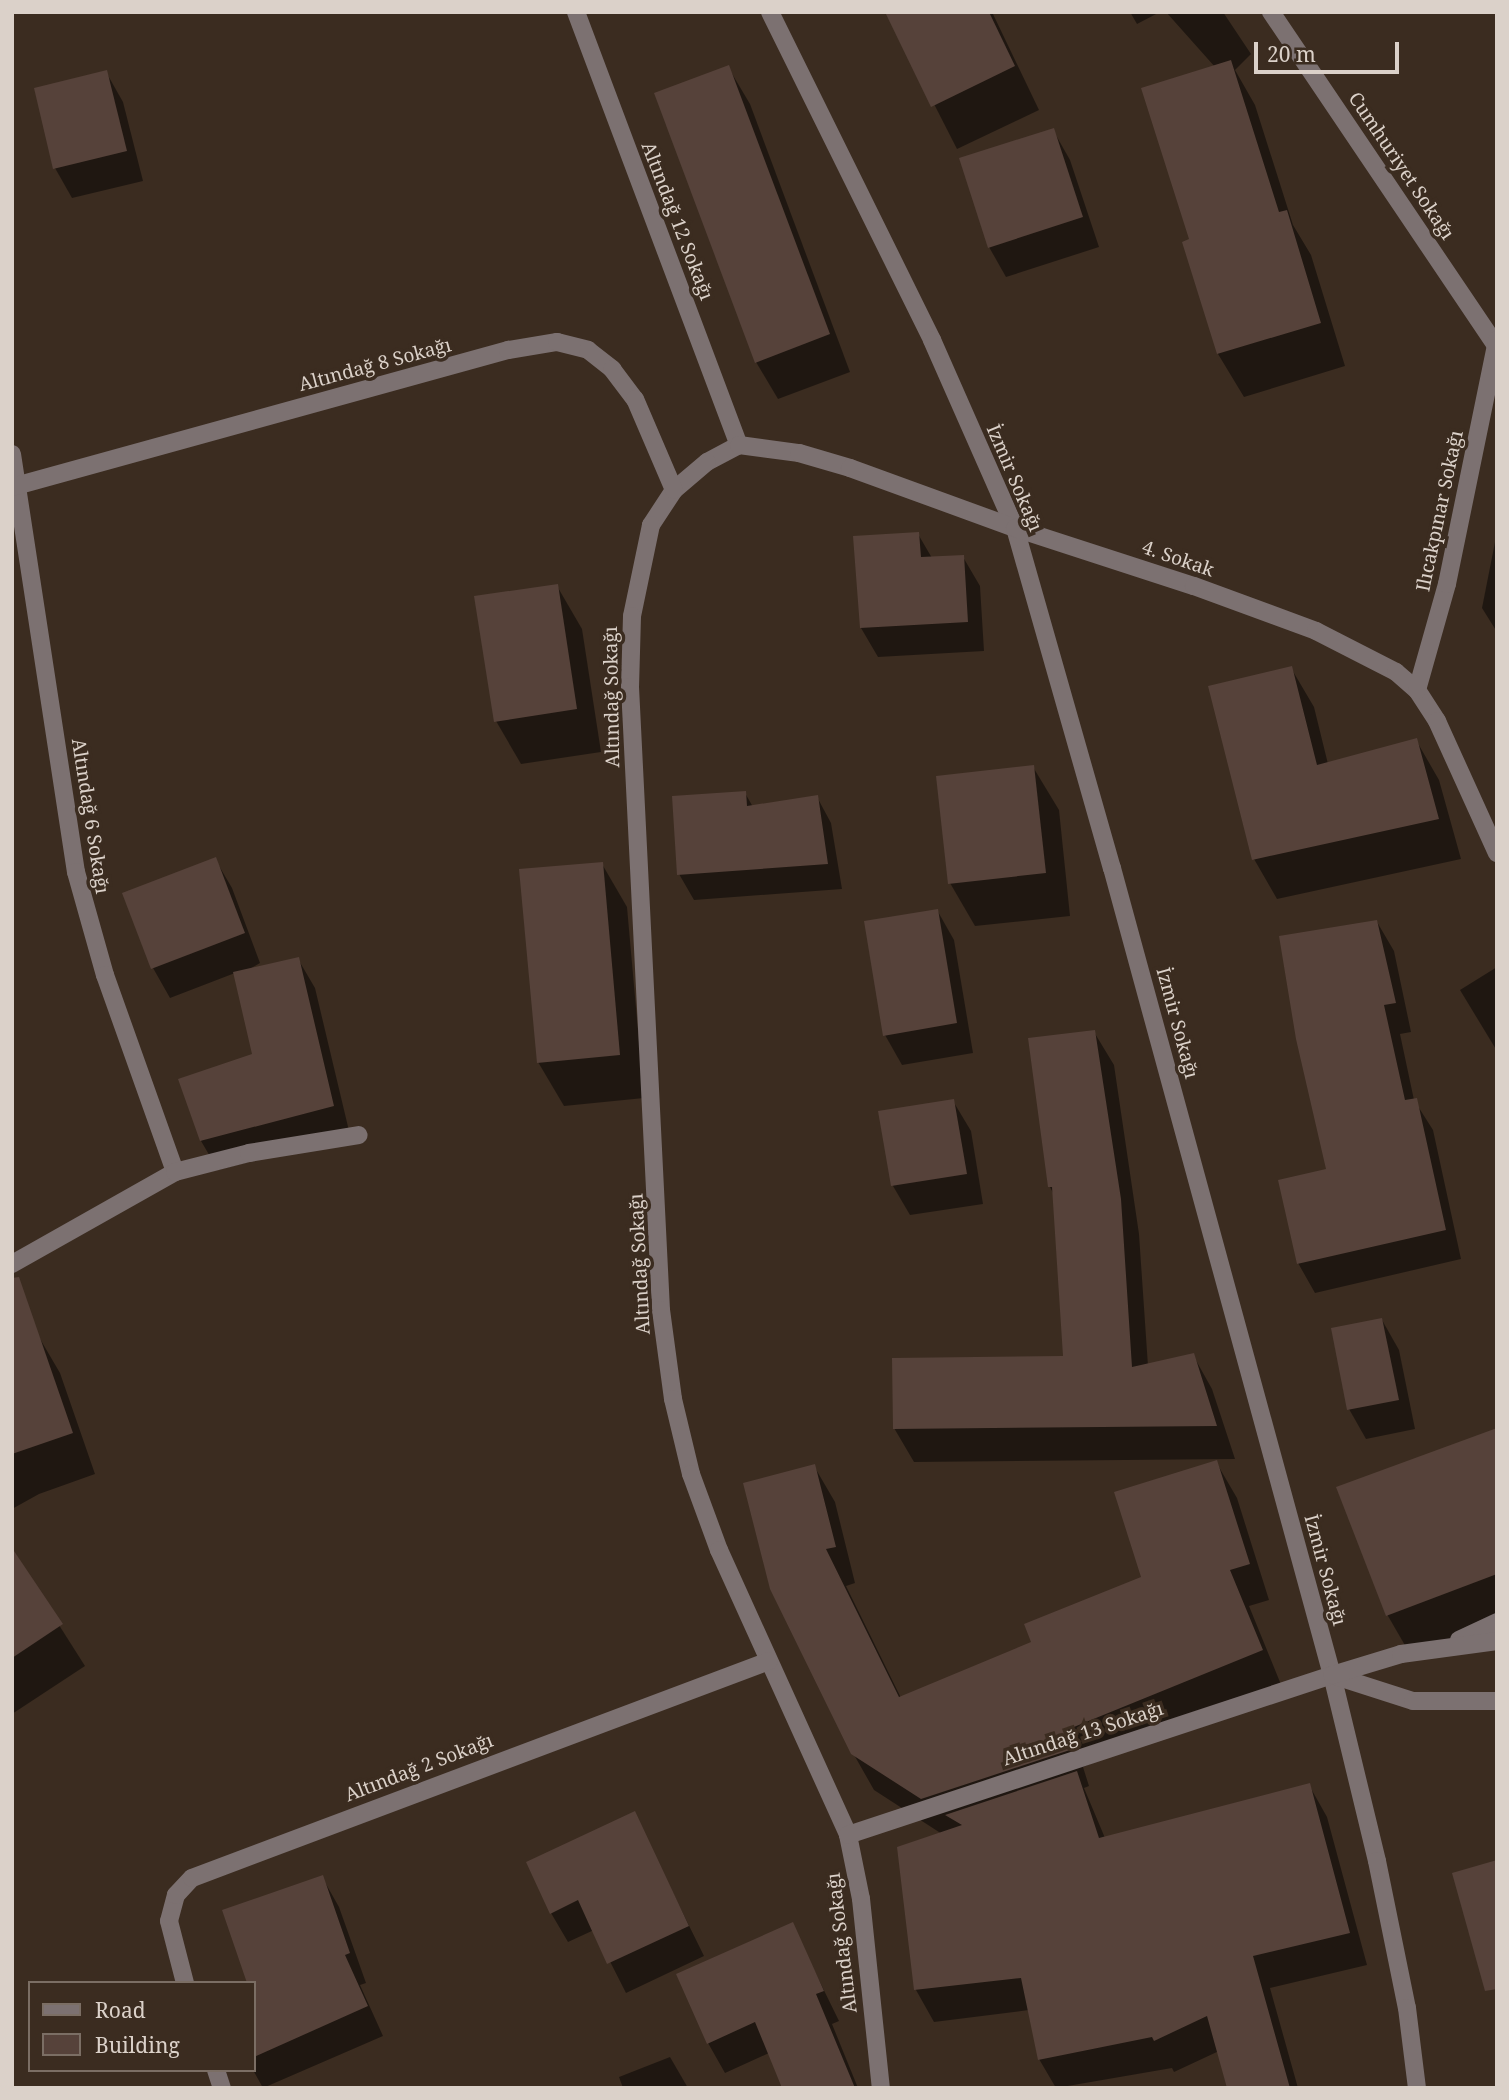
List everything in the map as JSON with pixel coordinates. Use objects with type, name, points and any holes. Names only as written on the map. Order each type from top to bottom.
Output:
[{"type":"street","name":"Altındağ 12 Sokağı","points":[[576,12],[739,445]]},
{"type":"street","name":"İzmir Sokağı","points":[[770,12],[932,340],[1015,528],[1332,1675],[1382,1887],[1407,2008],[1417,2088]]},
{"type":"street","name":"Cumhuriyet Sokağı","points":[[1271,12],[1496,342]]},
{"type":"street","name":"Altındağ 8 Sokağı","points":[[16,486],[508,350],[557,342],[588,350],[612,369],[635,399],[674,490]]},
{"type":"street","name":"Ilıcakpınar Sokağı","points":[[1417,690],[1450,571],[1496,342]]},
{"type":"street","name":"Altındağ Sokağı","points":[[739,445],[707,462],[674,490],[650,525],[639,566],[632,616],[630,687],[661,1310],[673,1399],[691,1474],[769,1661],[848,1835],[862,1899],[881,2088]]},
{"type":"street","name":"4. Sokak","points":[[739,445],[799,453],[850,468],[1015,528],[1194,586],[1316,631],[1396,672],[1417,690],[1457,761],[1497,853]]},
{"type":"street","name":"Altındağ 6 Sokağı","points":[[12,454],[76,872],[105,975],[175,1172]]},
{"type":"street","points":[[12,1264],[175,1172],[248,1153],[359,1135]]},
{"type":"street","points":[[1447,1645],[1497,1622]]},
{"type":"street","points":[[1447,1645],[1497,1641]]},
{"type":"street","name":"Altındağ 13 Sokağı","points":[[848,1835],[1332,1675],[1447,1645]]},
{"type":"street","name":"Altındağ 2 Sokağı","points":[[184,1981],[169,1921],[176,1895],[192,1878],[769,1661]]},
{"type":"street","points":[[1332,1675],[1413,1701],[1497,1701]]},
{"type":"building","points":[[885,12],[989,12],[1015,66],[931,107]]},
{"type":"building","points":[[1231,60],[1279,212],[1287,210],[1321,323],[1217,354],[1182,242],[1189,239],[1141,88]]},
{"type":"building","points":[[729,65],[830,334],[755,363],[654,93]]},
{"type":"building","points":[[107,70],[127,151],[53,169],[34,88]]},
{"type":"building","points":[[1054,128],[1083,217],[988,248],[959,158]]},
{"type":"building","points":[[919,532],[921,557],[964,555],[968,622],[860,628],[853,536]]},
{"type":"building","points":[[558,584],[577,709],[494,722],[474,596]]},
{"type":"building","points":[[1292,666],[1317,765],[1417,738],[1439,819],[1252,860],[1208,686]]},
{"type":"building","points":[[1034,765],[1046,873],[948,884],[936,776]]},
{"type":"building","points":[[746,791],[747,806],[818,795],[828,864],[677,875],[672,796]]},
{"type":"building","points":[[216,857],[245,933],[151,969],[122,893]]},
{"type":"building","points":[[603,862],[620,1055],[537,1063],[519,869]]},
{"type":"building","points":[[938,909],[957,1023],[883,1036],[864,921]]},
{"type":"building","points":[[1377,920],[1396,1003],[1384,1005],[1405,1100],[1417,1098],[1446,1230],[1297,1264],[1278,1180],[1326,1169],[1296,1039],[1279,936]]},
{"type":"building","points":[[299,957],[334,1106],[200,1141],[178,1079],[252,1054],[233,972]]},
{"type":"building","points":[[1095,1030],[1121,1199],[1132,1367],[1194,1353],[1217,1426],[893,1429],[892,1358],[1063,1356],[1052,1187],[1048,1187],[1028,1038]]},
{"type":"building","points":[[954,1099],[967,1174],[891,1186],[878,1111]]},
{"type":"building","points":[[19,1277],[73,1433],[12,1454],[12,1278]]},
{"type":"building","points":[[1382,1318],[1399,1400],[1347,1410],[1331,1328]]},
{"type":"building","points":[[1497,1428],[1497,1574],[1386,1616],[1336,1487]]},
{"type":"building","points":[[1217,1460],[1250,1564],[1230,1570],[1263,1650],[1064,1731],[1070,1750],[921,1799],[851,1754],[770,1589],[743,1483],[815,1464],[836,1547],[826,1549],[899,1697],[1031,1642],[1024,1624],[1141,1577],[1114,1492]]},
{"type":"building","points":[[12,1548],[63,1624],[12,1658]]},
{"type":"building","points":[[1077,1771],[1099,1838],[1310,1783],[1350,1933],[1253,1956],[1290,2088],[1227,2088],[1207,2016],[1154,2041],[1152,2037],[1038,2060],[1021,1978],[914,1990],[897,1847],[962,1825],[945,1815]]},
{"type":"building","points":[[635,1811],[689,1926],[607,1964],[578,1900],[550,1914],[526,1862]]},
{"type":"building","points":[[1497,1860],[1497,1989],[1485,1991],[1452,1873]]},
{"type":"building","points":[[323,1875],[350,1953],[345,1955],[368,2006],[256,2056],[256,1981],[246,1981],[222,1910]]},
{"type":"building","points":[[793,1922],[824,1991],[816,1994],[855,2088],[782,2088],[755,2022],[707,2044],[676,1974]]}]
